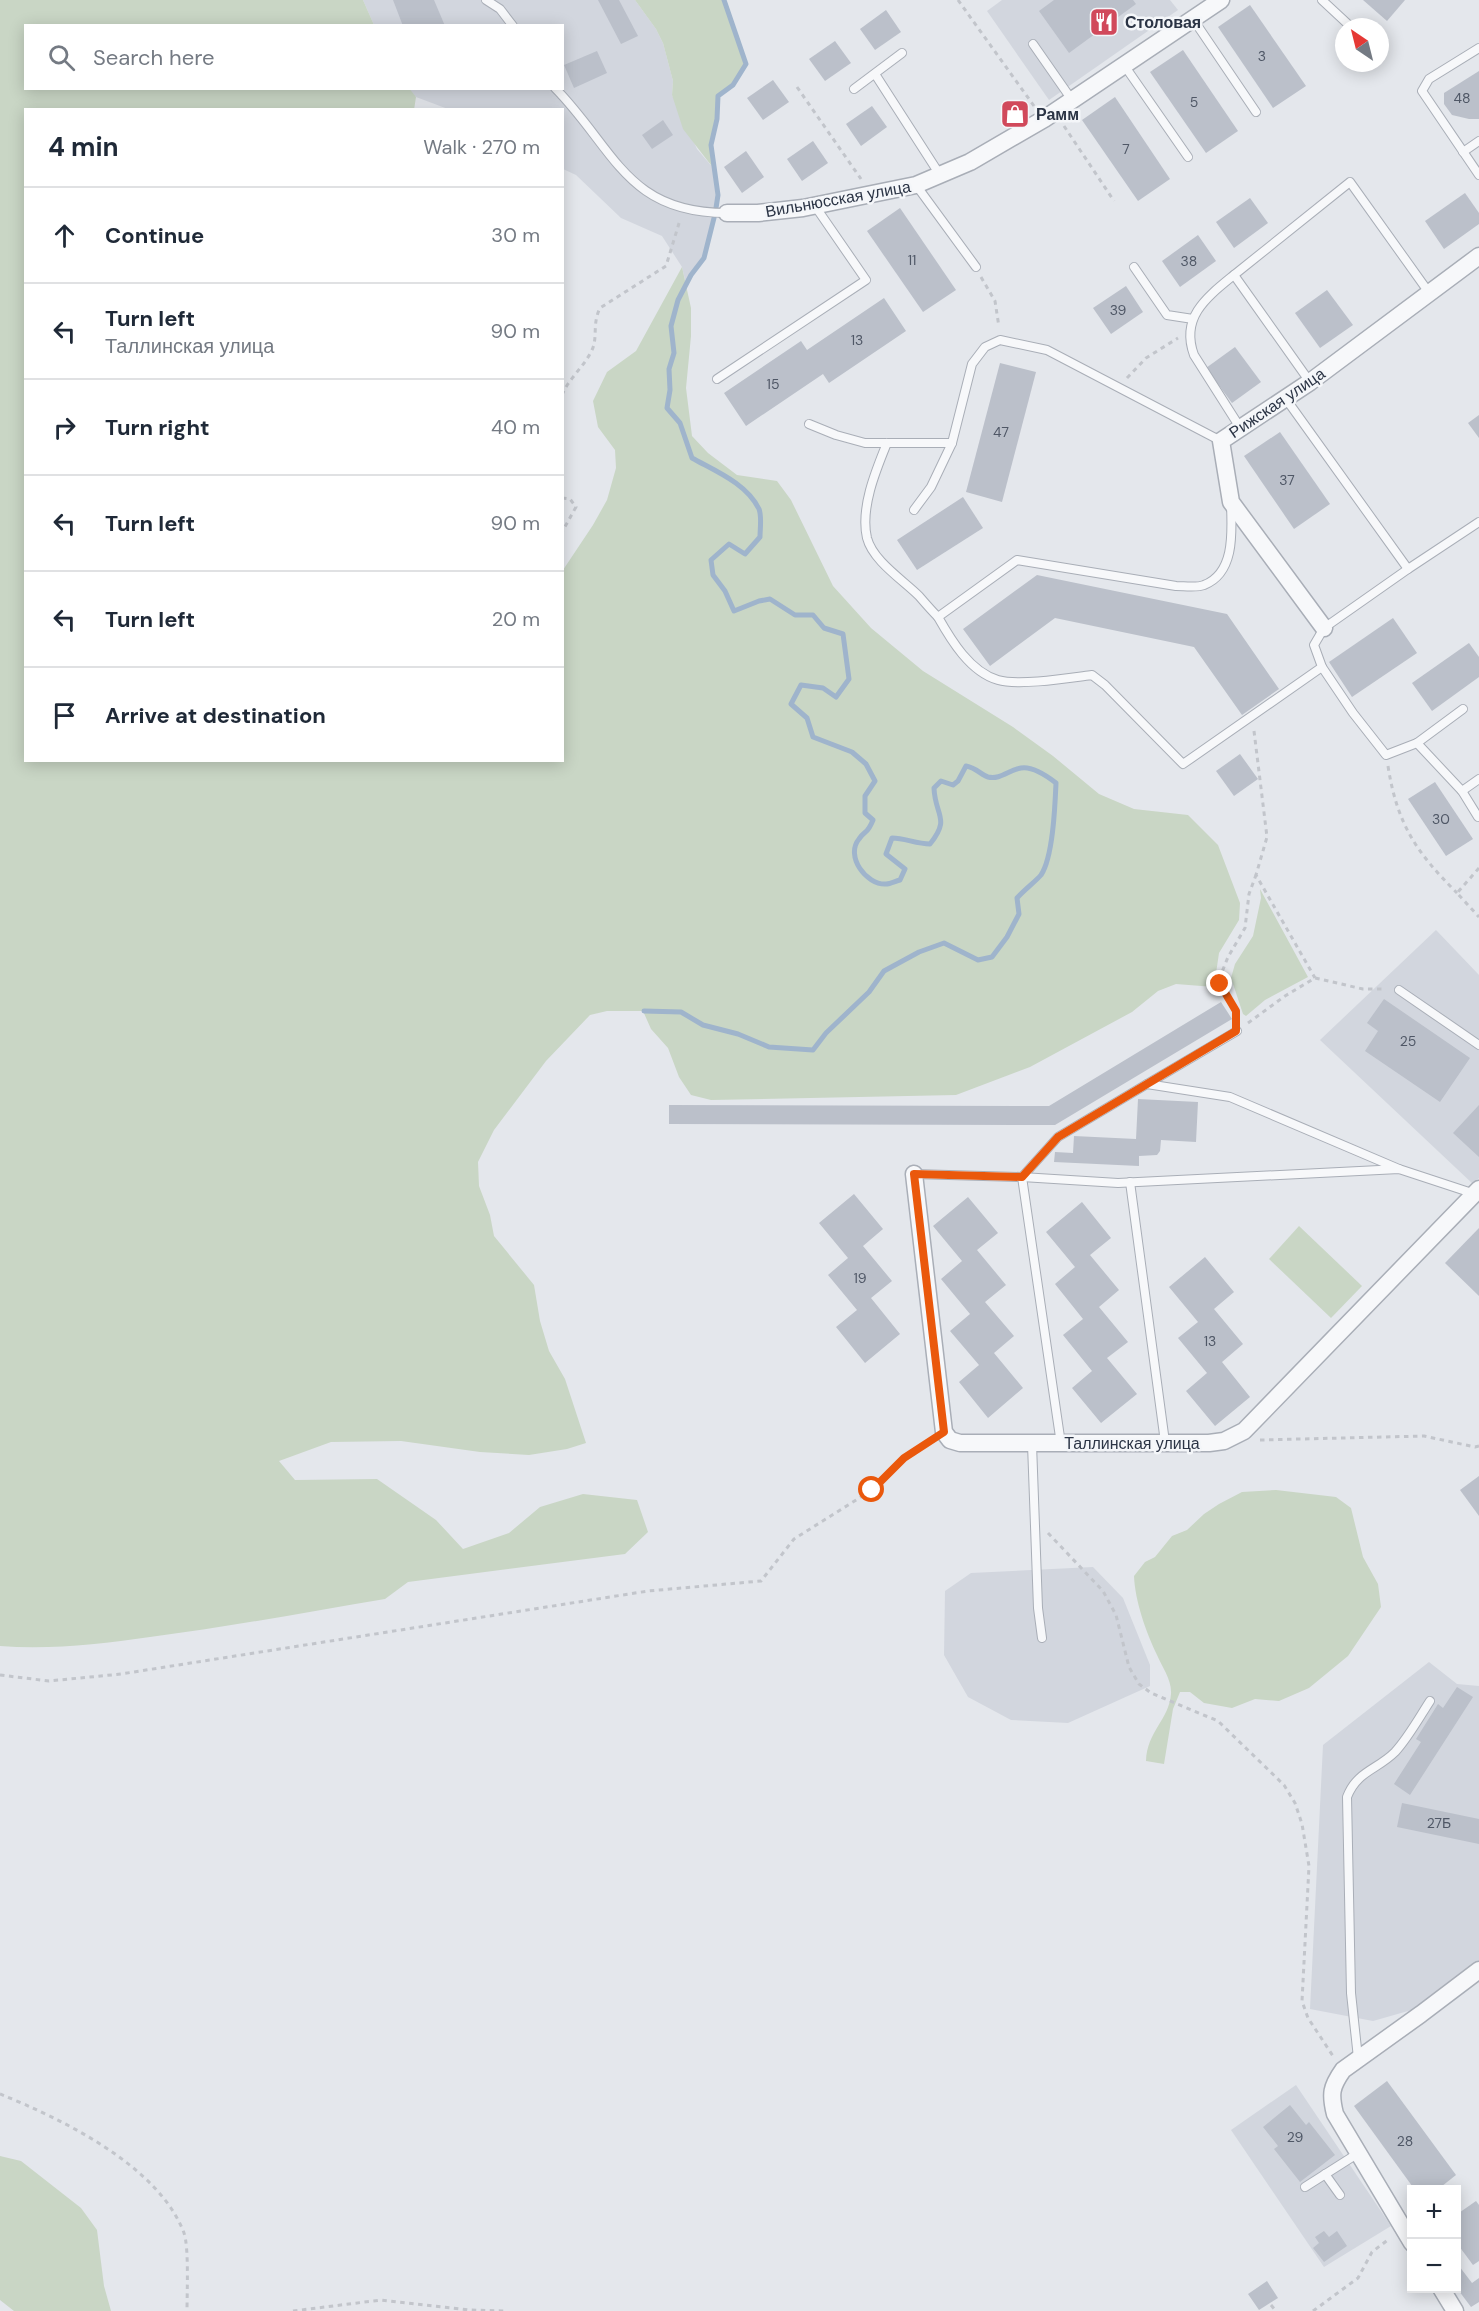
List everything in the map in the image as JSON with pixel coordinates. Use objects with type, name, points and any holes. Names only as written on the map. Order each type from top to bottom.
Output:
[{"type":"street","name":"Вильнюсская улица","points":[[728,213],[758,213],[815,206],[916,185],[940,175],[970,162],[1049,115],[1221,0]]},
{"type":"street","name":"Рижская улица","points":[[1324,628],[1231,502],[1221,441],[1310,382],[1479,256]]},
{"type":"street","points":[[914,1174],[944,1432]]},
{"type":"street","name":"Таллинская улица","points":[[944,1432],[950,1440],[960,1443],[1209,1443],[1224,1441],[1244,1431],[1477,1192]]},
{"type":"street","points":[[1407,2236],[1335,2114],[1331,2098],[1335,2082],[1343,2070],[1358,2058],[1479,1970]]},
{"type":"street","points":[[1444,2293],[1455,2311]]},
{"type":"lane","points":[[486,0],[500,9],[511,24]]},
{"type":"lane","points":[[1322,0],[1341,18]]},
{"type":"lane","points":[[1193,19],[1256,112]]},
{"type":"lane","points":[[1033,44],[1072,100]]},
{"type":"lane","points":[[1479,48],[1430,79],[1422,92],[1479,175]]},
{"type":"lane","points":[[854,89],[902,53]]},
{"type":"lane","points":[[1124,65],[1188,157]]},
{"type":"lane","points":[[875,74],[940,175]]},
{"type":"lane","points":[[557,90],[633,182],[660,200],[704,213],[728,213]]},
{"type":"lane","points":[[1463,152],[1479,141]]},
{"type":"lane","points":[[1241,429],[1194,356],[1190,344],[1193,319],[1201,305],[1234,275],[1350,182],[1430,294]]},
{"type":"lane","points":[[916,185],[976,267]]},
{"type":"lane","points":[[717,379],[866,280],[815,206]]},
{"type":"lane","points":[[1134,267],[1167,315],[1193,319]]},
{"type":"lane","points":[[1234,275],[1310,382]]},
{"type":"lane","points":[[914,510],[931,487],[952,443],[972,364],[985,347],[1000,340],[1047,350],[1221,441]]},
{"type":"lane","points":[[1286,399],[1408,568]]},
{"type":"lane","points":[[809,424],[865,443],[952,443]]},
{"type":"lane","points":[[887,443],[871,483],[866,519],[867,539],[881,561],[938,617],[955,646],[980,669],[998,680],[1022,681],[1092,675],[1105,685],[1183,764],[1322,667]]},
{"type":"lane","points":[[938,617],[1017,560],[1176,586],[1203,586],[1219,577],[1228,559],[1232,530],[1231,502]]},
{"type":"lane","points":[[1463,709],[1417,743],[1386,755],[1353,713],[1322,667],[1314,645],[1324,628],[1408,568],[1479,522]]},
{"type":"lane","points":[[1417,743],[1462,791],[1478,817]]},
{"type":"lane","points":[[1462,791],[1479,779]]},
{"type":"lane","points":[[1399,990],[1477,1040]]},
{"type":"lane","points":[[1022,1177],[1058,1137],[1236,1031]]},
{"type":"lane","points":[[1147,1084],[1230,1097],[1399,1170],[1477,1192]]},
{"type":"lane","points":[[914,1174],[1130,1182],[1399,1170]]},
{"type":"lane","points":[[1022,1177],[1061,1444]]},
{"type":"lane","points":[[1130,1182],[1165,1442]]},
{"type":"lane","points":[[1032,1444],[1041,1638]]},
{"type":"lane","points":[[1358,2058],[1351,1993],[1347,1797],[1352,1785],[1359,1777],[1396,1751],[1430,1701]]},
{"type":"lane","points":[[1305,2187],[1357,2154]]},
{"type":"lane","points":[[1325,2174],[1340,2195]]},
{"type":"path","points":[[958,0],[1114,201]]},
{"type":"path","points":[[797,87],[872,195]]},
{"type":"path","points":[[564,390],[585,363],[594,347],[595,319],[600,308],[666,266],[684,207]]},
{"type":"path","points":[[976,267],[995,301],[998,312]]},
{"type":"path","points":[[1118,387],[1146,358],[1190,331]]},
{"type":"path","points":[[564,498],[570,499],[576,507],[564,528]]},
{"type":"path","points":[[1236,1031],[1236,1011],[1220,984],[1228,957],[1245,928],[1249,894],[1267,837],[1252,716]]},
{"type":"path","points":[[1386,755],[1392,792],[1408,834],[1430,867],[1479,917]]},
{"type":"path","points":[[1457,893],[1479,868]]},
{"type":"path","points":[[1256,875],[1315,978]]},
{"type":"path","points":[[1236,1031],[1315,978],[1363,989],[1399,990]]},
{"type":"path","points":[[0,1675],[49,1681],[121,1674],[684,1587],[761,1581],[794,1539],[872,1490],[904,1458],[944,1432]]},
{"type":"path","points":[[1256,1440],[1424,1436],[1479,1446]]},
{"type":"path","points":[[1035,1519],[1103,1591],[1116,1615],[1129,1667],[1139,1684],[1151,1693],[1218,1721],[1284,1785],[1295,1803],[1302,1824],[1309,1866],[1302,2001],[1308,2018],[1343,2070]]},
{"type":"path","points":[[0,2094],[90,2136],[145,2178],[172,2208],[185,2235],[187,2311]]},
{"type":"path","points":[[1313,2311],[1358,2278],[1379,2245],[1407,2236]]},
{"type":"path","points":[[293,2311],[381,2300],[469,2310],[505,2311]]},
{"type":"path","points":[[1271,2305],[1276,2311]]},
{"type":"shaded area","points":[[363,0],[635,0],[663,43],[673,81],[672,95],[697,149],[714,169],[718,195],[712,232],[704,258],[686,284],[682,267],[662,236],[621,218],[576,175],[564,169],[564,108],[445,108],[416,97],[410,90],[564,90],[564,24],[374,24]]},
{"type":"shaded area","points":[[1002,0],[1170,0],[1178,10],[1049,100],[987,11]]},
{"type":"shaded area","points":[[1436,930],[1479,975],[1479,1178],[1473,1184],[1320,1040]]},
{"type":"shaded area","points":[[1093,1567],[1123,1598],[1150,1665],[1150,1686],[1068,1723],[1011,1720],[968,1697],[944,1655],[945,1591],[971,1573]]},
{"type":"shaded area","points":[[1429,1662],[1457,1684],[1479,1686],[1479,1970],[1415,2009],[1373,2021],[1310,2009],[1323,1745]]},
{"type":"shaded area","points":[[1296,2085],[1391,2226],[1324,2267],[1231,2130]]},
{"type":"green space","points":[[0,0],[363,0],[374,24],[24,24],[24,90],[411,90],[416,97],[414,108],[24,108],[24,762],[564,762],[564,568],[607,500],[616,468],[615,450],[598,427],[593,401],[607,372],[636,351],[682,267],[691,308],[686,388],[692,436],[708,453],[737,475],[777,481],[791,500],[833,586],[871,628],[923,671],[1013,727],[1099,794],[1134,809],[1188,815],[1218,845],[1240,903],[1239,920],[1219,953],[1214,987],[1176,984],[1158,991],[1132,1012],[1030,1067],[956,1095],[711,1100],[691,1095],[679,1077],[668,1048],[651,1029],[643,1011],[607,1011],[590,1015],[546,1061],[494,1130],[478,1162],[479,1186],[490,1215],[494,1236],[534,1285],[540,1321],[549,1351],[565,1379],[586,1443],[567,1449],[529,1455],[480,1452],[401,1441],[331,1442],[279,1461],[295,1480],[377,1479],[436,1520],[463,1549],[509,1533],[540,1507],[583,1494],[637,1500],[648,1532],[625,1554],[408,1582],[385,1599],[239,1624],[112,1642],[75,1646],[0,1646]]},
{"type":"green space","points":[[635,0],[724,0],[746,64],[733,85],[718,96],[717,119],[711,145],[714,169],[683,129],[672,95],[673,81],[663,43]]},
{"type":"green space","points":[[1260,889],[1308,977],[1265,1000],[1246,1016],[1243,1014],[1231,978],[1235,964],[1253,936],[1261,898]]},
{"type":"green space","points":[[1299,1226],[1362,1286],[1331,1318],[1269,1259]]},
{"type":"green space","points":[[1276,1490],[1336,1497],[1351,1508],[1363,1557],[1378,1584],[1381,1607],[1348,1656],[1309,1688],[1279,1701],[1255,1699],[1232,1708],[1204,1703],[1190,1692],[1180,1692],[1173,1709],[1164,1764],[1146,1761],[1150,1742],[1169,1703],[1171,1689],[1142,1616],[1136,1596],[1134,1576],[1145,1562],[1155,1557],[1172,1536],[1187,1530],[1219,1504],[1242,1492]]},
{"type":"green space","points":[[0,2156],[21,2161],[81,2208],[97,2230],[104,2286],[111,2311],[14,2311],[0,2300]]},
{"type":"building","points":[[393,0],[434,0],[444,24],[402,24]]},
{"type":"building","points":[[598,0],[619,0],[638,36],[621,44]]},
{"type":"building","points":[[1054,0],[1133,0],[1136,4],[1069,53],[1039,11]]},
{"type":"building","points":[[1363,0],[1405,0],[1389,19],[1384,18]]},
{"type":"building","points":[[1250,5],[1306,86],[1273,108],[1218,27]]},
{"type":"building","points":[[886,10],[901,32],[875,50],[860,29]]},
{"type":"building","points":[[835,41],[851,63],[825,81],[809,59]]},
{"type":"building","points":[[1183,50],[1238,131],[1206,153],[1150,72]]},
{"type":"building","points":[[597,51],[607,73],[574,88],[564,65]]},
{"type":"building","points":[[1479,71],[1479,119],[1452,115],[1444,104],[1444,93]]},
{"type":"building","points":[[773,80],[789,102],[763,120],[747,98]]},
{"type":"building","points":[[1115,97],[1170,179],[1138,201],[1082,120]]},
{"type":"building","name":"Рамм","points":[[1017,101],[1027,115],[1012,126],[1002,112]]},
{"type":"building","points":[[872,106],[887,127],[861,146],[846,124]]},
{"type":"building","points":[[663,120],[673,135],[652,149],[642,135]]},
{"type":"building","points":[[813,141],[828,163],[802,181],[787,159]]},
{"type":"building","points":[[746,151],[764,177],[742,193],[724,167]]},
{"type":"building","points":[[1465,193],[1479,213],[1479,224],[1444,249],[1425,221]]},
{"type":"building","points":[[1250,198],[1268,223],[1234,248],[1216,222]]},
{"type":"building","points":[[900,208],[956,290],[923,312],[867,231]]},
{"type":"building","points":[[1198,235],[1216,261],[1180,287],[1162,261]]},
{"type":"building","points":[[1126,286],[1143,312],[1111,334],[1093,308]]},
{"type":"building","points":[[1327,290],[1353,325],[1320,348],[1295,313]]},
{"type":"building","points":[[884,298],[906,331],[829,383],[823,374],[746,426],[724,393],[801,341],[807,350]]},
{"type":"building","points":[[1235,347],[1261,382],[1232,403],[1206,368]]},
{"type":"building","points":[[1000,363],[1036,372],[1002,502],[966,492]]},
{"type":"building","points":[[1479,415],[1479,438],[1468,423]]},
{"type":"building","points":[[1280,432],[1330,504],[1294,529],[1244,456]]},
{"type":"building","points":[[963,497],[983,528],[917,570],[897,540]]},
{"type":"building","points":[[1037,575],[1227,614],[1279,689],[1242,715],[1194,647],[1055,618],[990,666],[963,629]]},
{"type":"building","points":[[1393,618],[1417,653],[1352,697],[1329,662]]},
{"type":"building","points":[[1469,643],[1479,657],[1479,677],[1432,711],[1412,683]]},
{"type":"building","points":[[1240,754],[1258,779],[1234,796],[1216,771]]},
{"type":"building","points":[[1435,782],[1473,839],[1446,856],[1408,799]]},
{"type":"building","points":[[1384,999],[1470,1058],[1440,1102],[1365,1051],[1378,1031],[1367,1023]]},
{"type":"building","points":[[1221,1002],[1232,1019],[1055,1125],[669,1124],[669,1105],[1049,1106]]},
{"type":"building","points":[[1138,1099],[1198,1102],[1196,1142],[1161,1140],[1160,1151],[1157,1155],[1139,1156],[1139,1166],[1054,1162],[1055,1152],[1073,1153],[1074,1136],[1136,1139]]},
{"type":"building","points":[[1479,1105],[1479,1157],[1453,1133]]},
{"type":"building","points":[[854,1194],[883,1229],[863,1246],[892,1281],[871,1298],[900,1334],[865,1363],[836,1327],[857,1310],[828,1275],[848,1258],[819,1223]]},
{"type":"building","points":[[968,1197],[998,1233],[977,1250],[1006,1285],[985,1302],[1014,1336],[994,1353],[1023,1388],[988,1418],[959,1382],[979,1365],[950,1331],[970,1314],[941,1279],[962,1261],[933,1226]]},
{"type":"building","points":[[1082,1202],[1111,1238],[1090,1255],[1119,1290],[1099,1307],[1128,1342],[1107,1358],[1137,1394],[1101,1423],[1072,1388],[1092,1371],[1063,1335],[1083,1319],[1055,1284],[1075,1267],[1046,1232]]},
{"type":"building","points":[[1479,1228],[1479,1296],[1445,1263]]},
{"type":"building","points":[[1205,1257],[1234,1292],[1214,1309],[1243,1344],[1222,1362],[1250,1397],[1215,1426],[1186,1391],[1207,1373],[1178,1338],[1198,1322],[1169,1287]]},
{"type":"building","points":[[1479,1476],[1479,1516],[1460,1490]]},
{"type":"building","points":[[1457,1687],[1473,1697],[1410,1795],[1394,1784],[1421,1742],[1416,1739],[1438,1704],[1443,1708]]},
{"type":"building","points":[[1402,1803],[1479,1819],[1479,1844],[1397,1827]]},
{"type":"building","points":[[1387,2081],[1456,2175],[1443,2185],[1411,2185],[1354,2106]]},
{"type":"building","points":[[1290,2105],[1306,2125],[1309,2122],[1335,2155],[1300,2182],[1274,2149],[1278,2146],[1263,2127]]},
{"type":"building","points":[[1476,2201],[1479,2205],[1479,2261],[1473,2265],[1461,2249],[1461,2212]]},
{"type":"building","points":[[1324,2231],[1329,2237],[1337,2231],[1347,2246],[1324,2262],[1313,2248],[1319,2243],[1315,2237]]},
{"type":"building","points":[[1461,2269],[1472,2283],[1479,2278],[1479,2302],[1471,2307],[1460,2293]]},
{"type":"building","points":[[1267,2281],[1278,2298],[1259,2310],[1248,2294]]},
{"type":"waterway","points":[[716,208],[718,195],[711,145],[717,119],[718,96],[733,85],[746,64],[724,0]]},
{"type":"waterway","points":[[644,1011],[681,1012],[703,1025],[738,1034],[769,1047],[813,1050],[826,1033],[869,992],[884,971],[919,952],[944,943],[978,960],[992,957],[1007,937],[1019,914],[1017,898],[1041,875],[1045,867],[1051,844],[1054,817],[1056,783],[1044,775],[1035,770],[1021,768],[992,778],[966,766],[958,781],[953,785],[941,781],[934,788],[941,822],[930,844],[892,838],[886,854],[905,869],[900,880],[888,884],[871,880],[856,861],[855,846],[873,820],[865,813],[865,796],[875,781],[866,764],[852,752],[813,737],[807,718],[791,704],[801,685],[823,688],[836,697],[849,679],[843,634],[824,628],[813,615],[795,615],[770,599],[734,611],[725,591],[713,575],[711,560],[729,544],[745,554],[760,537],[759,509],[738,485],[692,458],[680,423],[667,408],[670,390],[669,369],[674,353],[671,326],[678,300],[691,275],[704,258],[714,218]]},
{"type":"place","name":"Столовая","points":[[1104,22]]},
{"type":"place","name":"Рамм","points":[[1015,114]]},
{"type":"route","points":[[872,1490],[904,1458],[944,1432],[914,1174],[1022,1177],[1058,1137],[1236,1031],[1236,1011],[1220,984]]}]
